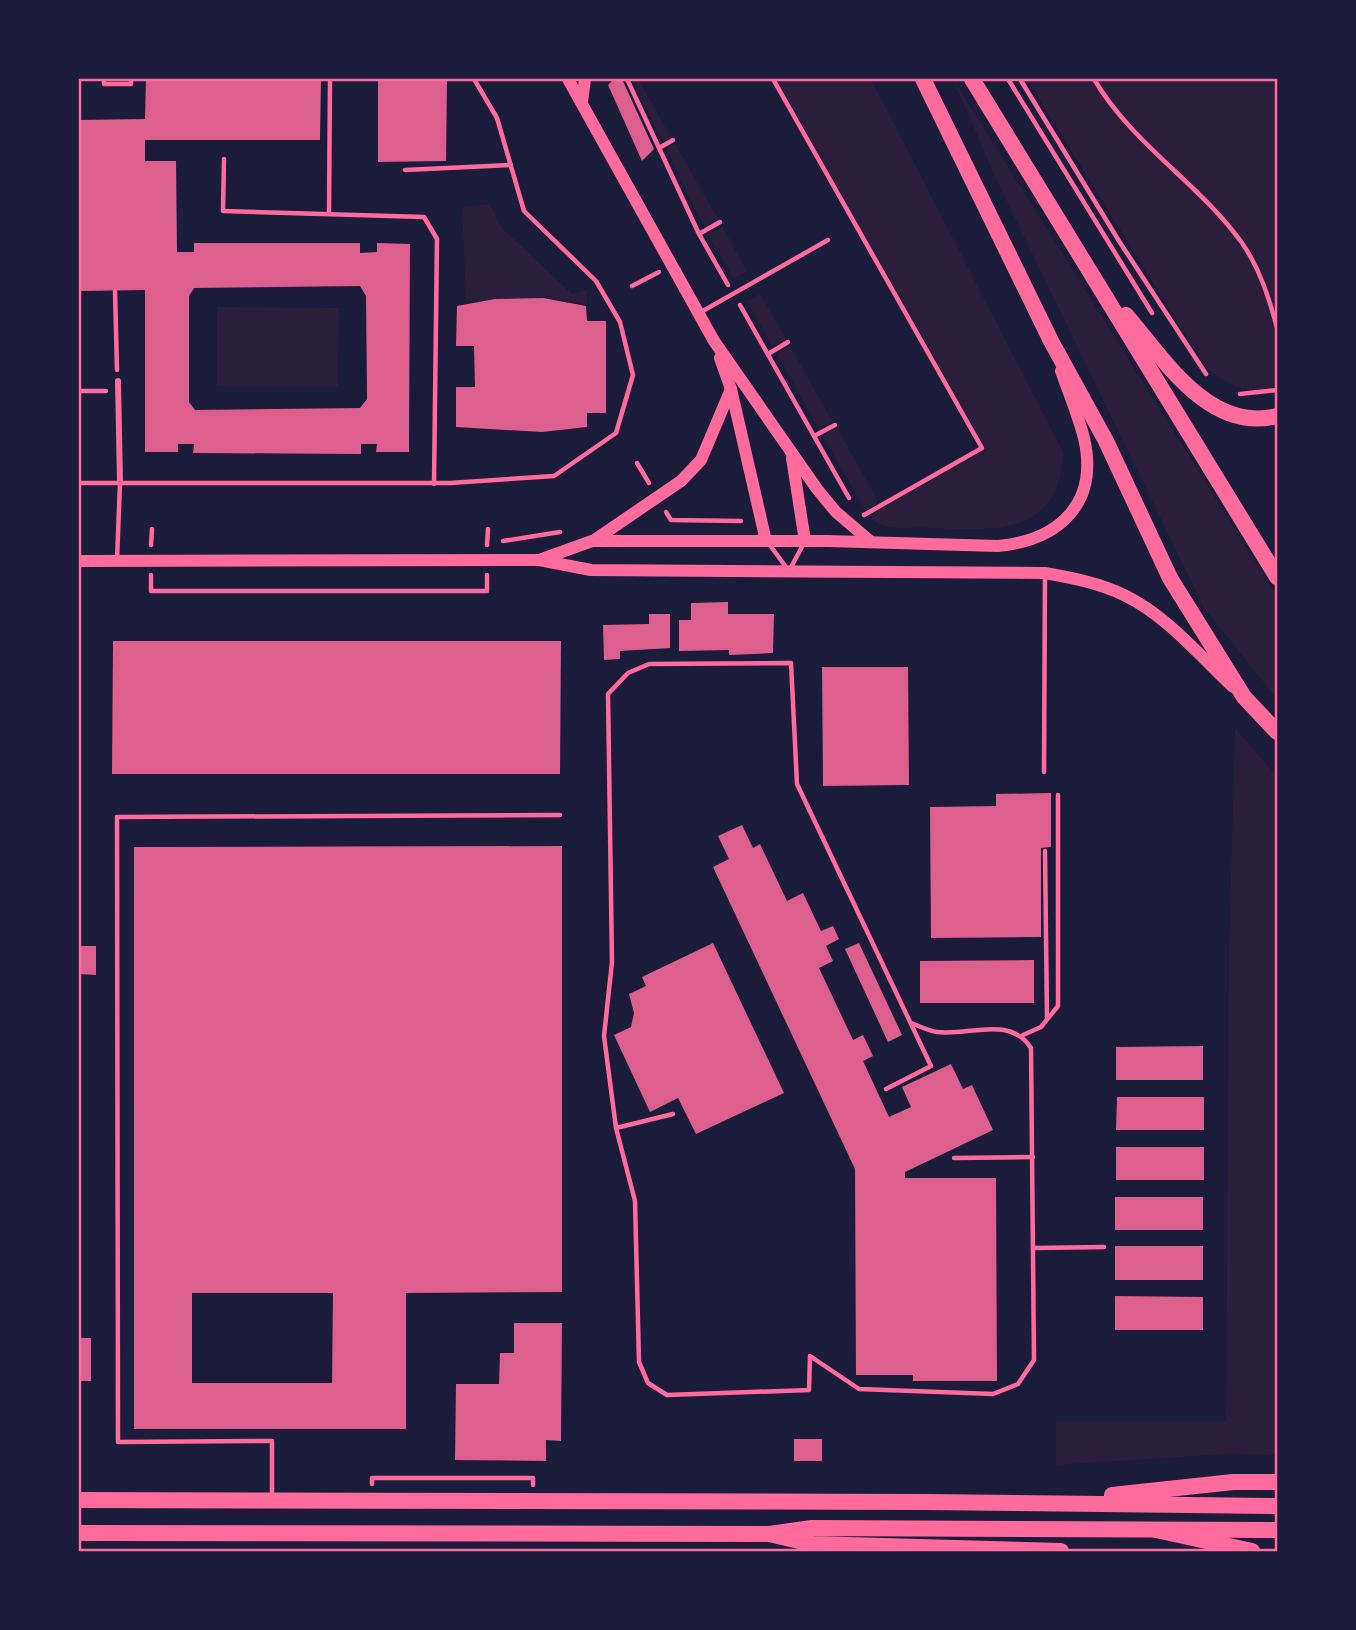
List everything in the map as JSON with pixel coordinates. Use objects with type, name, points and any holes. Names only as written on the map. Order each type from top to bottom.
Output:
[{"type":"main road","points":[[923,79],[1051,341],[1106,441],[1170,578],[1244,696],[1277,732]]},
{"type":"main road","points":[[972,79],[1277,577]]},
{"type":"main road","points":[[1095,279],[1204,401],[1247,418],[1277,416]]},
{"type":"main road","points":[[1045,1502],[1233,1482],[1277,1482]]},
{"type":"main road","points":[[79,1500],[1045,1502],[1277,1506]]},
{"type":"main road","points":[[79,1533],[769,1534],[812,1528],[1277,1530]]},
{"type":"main road","points":[[1156,1530],[1252,1551]]},
{"type":"main road","points":[[769,1534],[812,1544],[1061,1551]]},
{"type":"street","points":[[568,79],[714,341],[791,455],[836,512],[870,541]]},
{"type":"street","points":[[582,102],[585,79]]},
{"type":"street","points":[[714,341],[731,388],[766,541]]},
{"type":"street","points":[[592,541],[870,541],[998,546],[1024,544],[1056,528],[1073,513],[1082,491],[1087,467],[1084,438],[1051,341]]},
{"type":"street","points":[[118,381],[120,483]]},
{"type":"street","points":[[539,560],[592,541],[681,481],[701,460],[731,388]]},
{"type":"street","points":[[791,455],[805,541]]},
{"type":"street","points":[[79,561],[539,560],[591,570],[1045,572],[1090,581],[1126,596],[1161,620],[1244,696]]},
{"type":"lane","points":[[104,79],[104,85],[131,84],[131,79]]},
{"type":"lane","points":[[328,214],[330,79]]},
{"type":"lane","points":[[79,483],[434,484],[554,476],[616,433],[633,375],[620,322],[596,281],[524,211],[497,118],[474,79]]},
{"type":"lane","points":[[224,159],[223,211],[424,216],[437,239],[434,484]]},
{"type":"lane","points":[[405,170],[511,165]]},
{"type":"lane","points":[[698,314],[828,240]]},
{"type":"lane","points":[[117,561],[120,483]]},
{"type":"lane","points":[[766,541],[789,570],[805,541]]},
{"type":"lane","points":[[1044,772],[1045,572]]},
{"type":"lane","points":[[886,1088],[931,1066],[797,784],[791,663],[649,664],[628,673],[608,694],[612,962],[604,1036],[616,1128],[635,1201],[639,1362],[648,1383],[667,1395],[809,1390],[810,1356],[859,1389],[993,1394],[1018,1384],[1034,1360],[1031,1048],[1023,1035],[1007,1029],[937,1032],[911,1023]]},
{"type":"lane","points":[[1023,1035],[1041,1027],[1058,1006],[1058,795]]},
{"type":"lane","points":[[272,1500],[272,1441],[118,1442],[117,817],[560,816]]},
{"type":"lane","points":[[1045,851],[1047,1019]]},
{"type":"lane","points":[[616,1128],[673,1114]]},
{"type":"lane","points":[[954,1158],[1033,1157]]},
{"type":"lane","points":[[1035,1248],[1104,1248]]},
{"type":"path","points":[[627,79],[699,234],[850,499],[836,512]]},
{"type":"path","points":[[773,79],[982,448],[860,517]]},
{"type":"path","points":[[1008,79],[1157,321]]},
{"type":"path","points":[[1020,79],[1193,357],[1216,382]]},
{"type":"path","points":[[1094,79],[1130,128],[1212,208],[1242,243],[1269,297],[1277,328]]},
{"type":"path","points":[[659,148],[673,140]]},
{"type":"path","points":[[699,234],[720,222]]},
{"type":"path","points":[[632,286],[672,265]]},
{"type":"path","points":[[115,290],[118,381]]},
{"type":"path","points":[[768,354],[788,342]]},
{"type":"path","points":[[79,391],[118,390]]},
{"type":"path","points":[[1235,392],[1257,394],[1277,390]]},
{"type":"path","points":[[814,436],[835,425]]},
{"type":"path","points":[[671,520],[741,521]]},
{"type":"path","points":[[152,528],[151,592],[487,591],[488,529]]},
{"type":"shaded area","points":[[632,79],[638,79],[671,137],[662,142]]},
{"type":"shaded area","points":[[776,79],[871,79],[1063,452],[1059,480],[1050,500],[1036,514],[1019,523],[999,528],[977,529],[896,528],[874,521],[868,516],[986,449]]},
{"type":"shaded area","points":[[953,79],[1277,596],[1277,699],[1204,608],[996,179]]},
{"type":"shaded area","points":[[1027,79],[1277,79],[1277,387],[1246,389],[1229,383],[1204,365]]},
{"type":"shaded area","points":[[675,144],[718,219],[704,227],[666,149]]},
{"type":"shaded area","points":[[490,204],[501,227],[572,294],[587,290],[587,305],[544,297],[466,301],[462,207]]},
{"type":"shaded area","points":[[722,226],[747,271],[734,279],[708,234]]},
{"type":"shaded area","points":[[760,294],[786,338],[772,346],[747,301]]},
{"type":"shaded area","points":[[217,307],[339,308],[338,386],[217,386]]},
{"type":"shaded area","points":[[790,346],[832,421],[819,429],[777,354]]},
{"type":"shaded area","points":[[837,428],[879,503],[866,511],[823,436]]},
{"type":"shaded area","points":[[1235,728],[1277,776],[1277,1455],[1227,1454],[1056,1465],[1056,1422],[1226,1422],[1229,949]]},
{"type":"building","points":[[146,79],[321,79],[320,140],[145,140],[145,161],[176,161],[177,252],[194,252],[194,243],[360,243],[360,253],[377,252],[377,243],[410,244],[409,452],[376,452],[377,444],[361,444],[361,454],[193,453],[194,444],[178,444],[178,452],[145,452],[145,290],[79,291],[79,120],[145,119]],"holes":[[[360,286],[366,296],[367,399],[360,408],[195,410],[189,402],[189,296],[194,288]]]},
{"type":"building","points":[[614,79],[622,79],[654,149],[642,161],[608,85]]},
{"type":"building","points":[[378,81],[447,81],[446,161],[378,162]]},
{"type":"building","points":[[543,298],[586,306],[587,321],[606,321],[606,413],[587,413],[587,427],[542,432],[456,427],[456,387],[475,387],[474,346],[456,346],[457,306],[495,299]]},
{"type":"building","points":[[728,602],[728,614],[774,614],[773,653],[729,655],[729,650],[679,651],[679,620],[691,620],[691,603]]},
{"type":"building","points":[[649,614],[670,614],[670,648],[620,651],[620,659],[604,660],[603,625],[649,624]]},
{"type":"building","points":[[113,641],[561,641],[560,774],[112,774]]},
{"type":"building","points":[[822,667],[908,667],[909,785],[823,786]]},
{"type":"building","points":[[1051,793],[1051,847],[1041,848],[1041,937],[931,938],[930,807],[996,806],[996,794]]},
{"type":"building","points":[[742,825],[753,848],[760,844],[787,901],[803,893],[821,931],[833,926],[839,939],[826,946],[833,961],[819,968],[853,1040],[863,1035],[873,1056],[863,1061],[889,1117],[911,1107],[902,1087],[951,1064],[963,1089],[972,1085],[993,1130],[905,1172],[905,1178],[996,1178],[997,1381],[913,1381],[913,1375],[856,1375],[855,1169],[713,867],[729,859],[718,836]]},
{"type":"building","points":[[562,846],[562,1292],[406,1293],[406,1429],[134,1429],[134,847]],"holes":[[[192,1293],[333,1293],[332,1383],[192,1383]]]},
{"type":"building","points":[[713,943],[784,1093],[696,1134],[678,1098],[650,1112],[614,1035],[631,1027],[634,1013],[629,994],[646,986],[642,977]]},
{"type":"building","points":[[859,943],[902,1035],[888,1042],[845,949]]},
{"type":"building","points":[[79,946],[96,946],[96,975],[79,974]]},
{"type":"building","points":[[1034,960],[1034,1003],[920,1003],[920,961]]},
{"type":"building","points":[[1203,1046],[1203,1080],[1116,1080],[1116,1047]]},
{"type":"building","points":[[1117,1097],[1204,1097],[1204,1130],[1116,1130]]},
{"type":"building","points":[[1116,1147],[1204,1147],[1204,1180],[1116,1180]]},
{"type":"building","points":[[1115,1197],[1203,1197],[1203,1230],[1115,1230]]},
{"type":"building","points":[[1115,1246],[1203,1246],[1203,1280],[1115,1280]]},
{"type":"building","points":[[1115,1296],[1203,1297],[1203,1330],[1115,1330]]},
{"type":"building","points":[[514,1323],[562,1323],[561,1441],[546,1440],[546,1461],[455,1460],[456,1384],[499,1384],[500,1353],[514,1353]]},
{"type":"building","points":[[79,1338],[91,1338],[91,1381],[79,1381]]},
{"type":"building","points":[[794,1439],[822,1439],[822,1461],[794,1461]]}]
